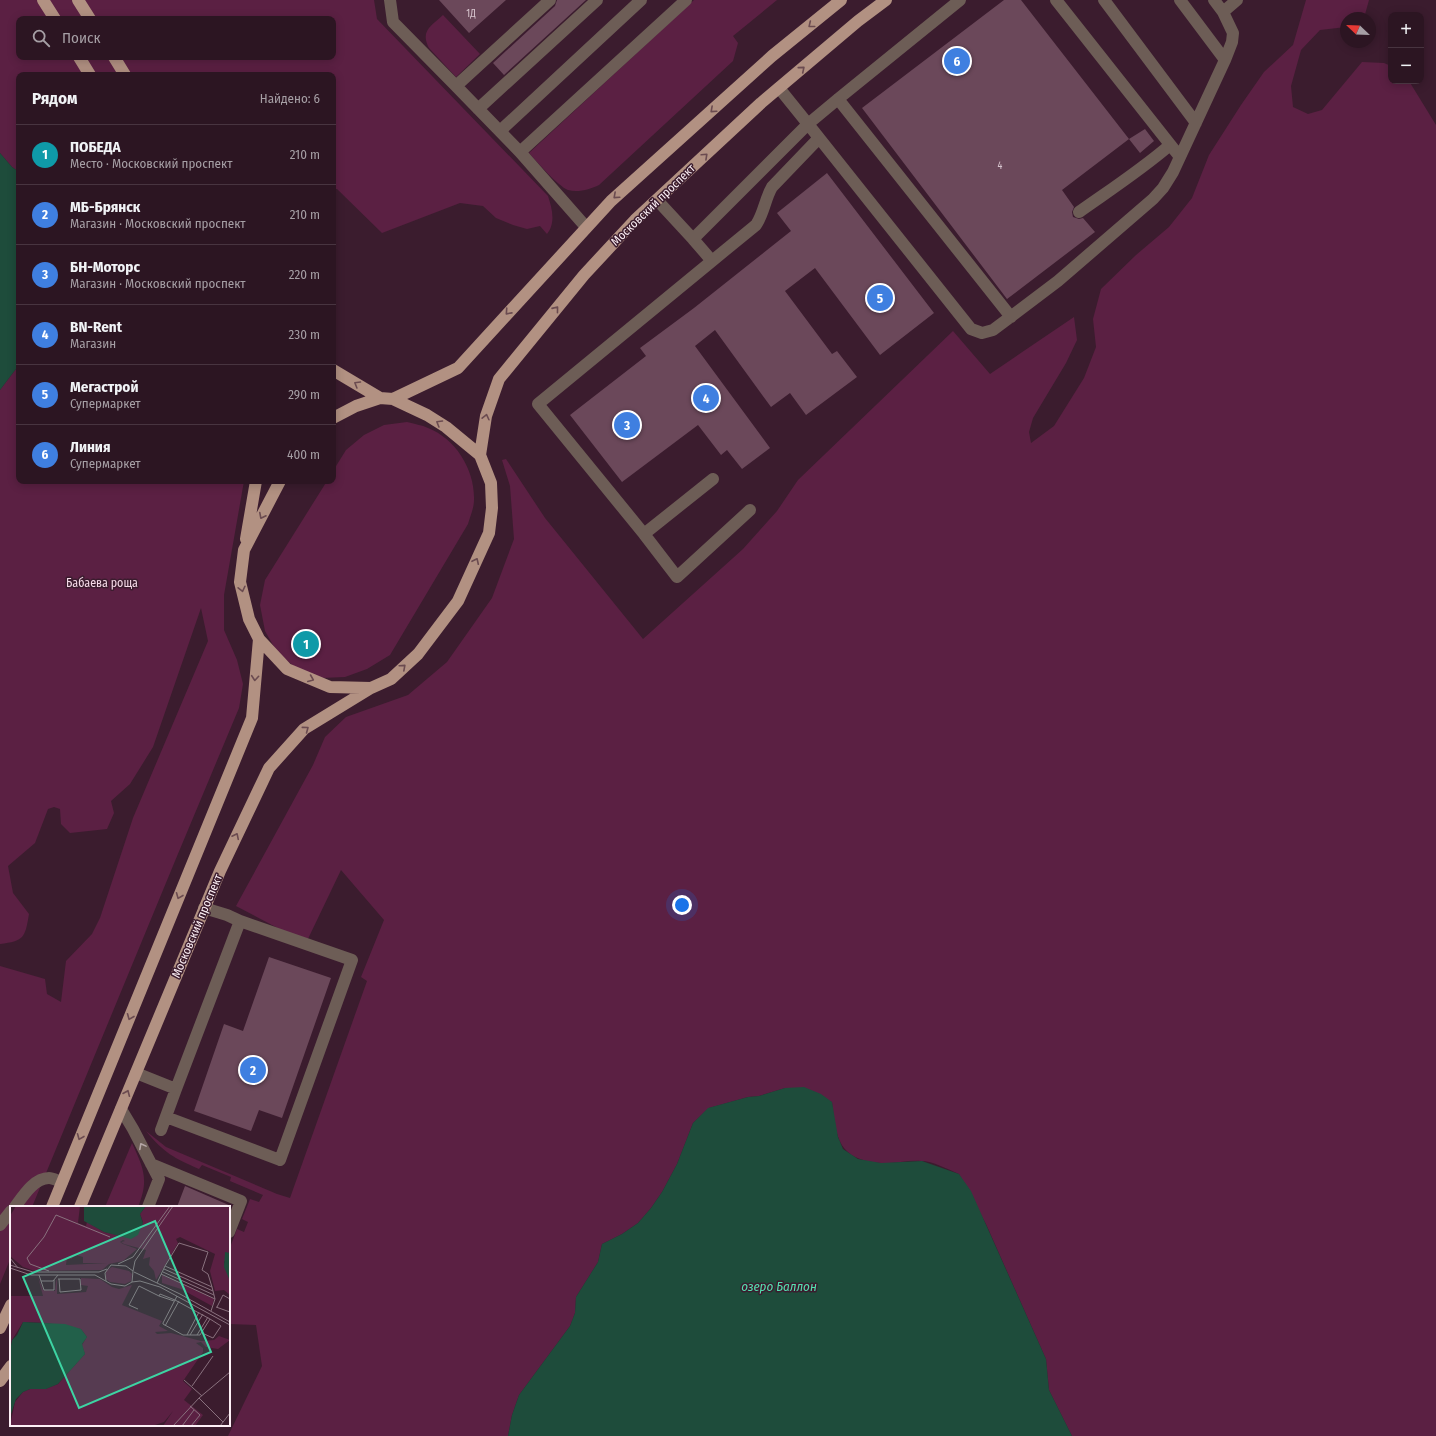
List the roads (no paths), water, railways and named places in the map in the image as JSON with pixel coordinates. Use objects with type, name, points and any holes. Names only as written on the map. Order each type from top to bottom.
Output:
[{"type":"main road","points":[[43,0],[53,16]]},
{"type":"main road","points":[[78,0],[88,16]]},
{"type":"main road","points":[[393,399],[458,368],[611,201],[772,56],[841,0]]},
{"type":"main road","name":"Московский проспект","points":[[80,1206],[204,908],[269,768],[304,729],[371,688],[390,679],[418,654],[458,601],[489,533],[492,508],[491,483],[480,455],[486,416],[499,379],[584,275],[635,220],[779,88],[858,21],[886,0]]},
{"type":"main road","points":[[81,60],[88,72]]},
{"type":"main road","points":[[116,60],[123,72]]},
{"type":"main road","points":[[336,372],[380,398]]},
{"type":"main road","points":[[336,416],[356,406],[380,398],[393,399],[427,415],[446,427],[480,455]]},
{"type":"main road","points":[[255,484],[240,582],[249,619],[259,639],[287,669],[330,687],[371,688]]},
{"type":"main road","points":[[244,550],[278,484]]},
{"type":"main road","points":[[52,1206],[252,718],[259,639]]},
{"type":"main road","points":[[0,1328],[10,1307]]},
{"type":"main road","points":[[0,1381],[10,1367]]},
{"type":"lane","points":[[390,0],[393,22],[520,152],[586,227]]},
{"type":"lane","points":[[456,86],[550,0]]},
{"type":"lane","points":[[478,110],[597,0]]},
{"type":"lane","points":[[500,131],[641,0]]},
{"type":"lane","points":[[520,152],[686,0]]},
{"type":"lane","points":[[693,239],[808,124],[960,0]]},
{"type":"lane","points":[[1056,0],[1180,157]]},
{"type":"lane","points":[[1104,0],[1196,123]]},
{"type":"lane","points":[[1180,0],[1225,60]]},
{"type":"lane","points":[[779,88],[971,329],[982,333],[993,330],[1058,282],[1153,199],[1163,188],[1180,157],[1232,42],[1233,33],[1223,12],[1214,0]]},
{"type":"lane","points":[[1223,12],[1237,0]]},
{"type":"lane","points":[[838,99],[1012,317]]},
{"type":"lane","points":[[750,510],[677,577],[644,534],[538,404],[756,225],[772,187],[819,138]]},
{"type":"lane","points":[[1079,212],[1129,178],[1170,145]]},
{"type":"lane","points":[[657,200],[712,261]]},
{"type":"lane","points":[[644,534],[713,479]]},
{"type":"lane","points":[[166,1117],[280,1160],[352,960],[204,908]]},
{"type":"lane","points":[[161,1130],[240,921]]},
{"type":"lane","points":[[136,1073],[176,1089]]},
{"type":"lane","points":[[121,1109],[159,1179],[148,1206]]},
{"type":"lane","points":[[151,1164],[242,1201],[230,1230]]},
{"type":"lane","points":[[16,1206],[26,1193],[39,1181],[49,1178],[62,1182]]},
{"type":"lane","points":[[0,1225],[10,1213]]},
{"type":"water","points":[[0,153],[16,170],[16,369],[0,390]]},
{"type":"water","name":"озеро Баллон","points":[[804,1087],[821,1094],[832,1102],[838,1137],[843,1149],[858,1159],[881,1163],[922,1161],[959,1174],[971,1191],[1046,1359],[1049,1390],[1072,1436],[508,1436],[512,1415],[519,1395],[570,1326],[575,1313],[576,1297],[598,1262],[602,1244],[622,1234],[638,1223],[651,1208],[662,1192],[677,1164],[693,1123],[708,1108],[748,1097],[759,1096],[785,1088]]},
{"type":"place","name":"Линия","points":[[957,61]]},
{"type":"place","name":"Мегастрой","points":[[880,298]]},
{"type":"place","name":"BN-Rent","points":[[706,398]]},
{"type":"place","name":"БН-Моторс","points":[[627,425]]},
{"type":"place","name":"ПОБЕДА","points":[[306,644]]},
{"type":"place","name":"МБ-Брянск","points":[[253,1070]]},
{"type":"park label","name":"Бабаева роща","points":[[102,583]]}]
